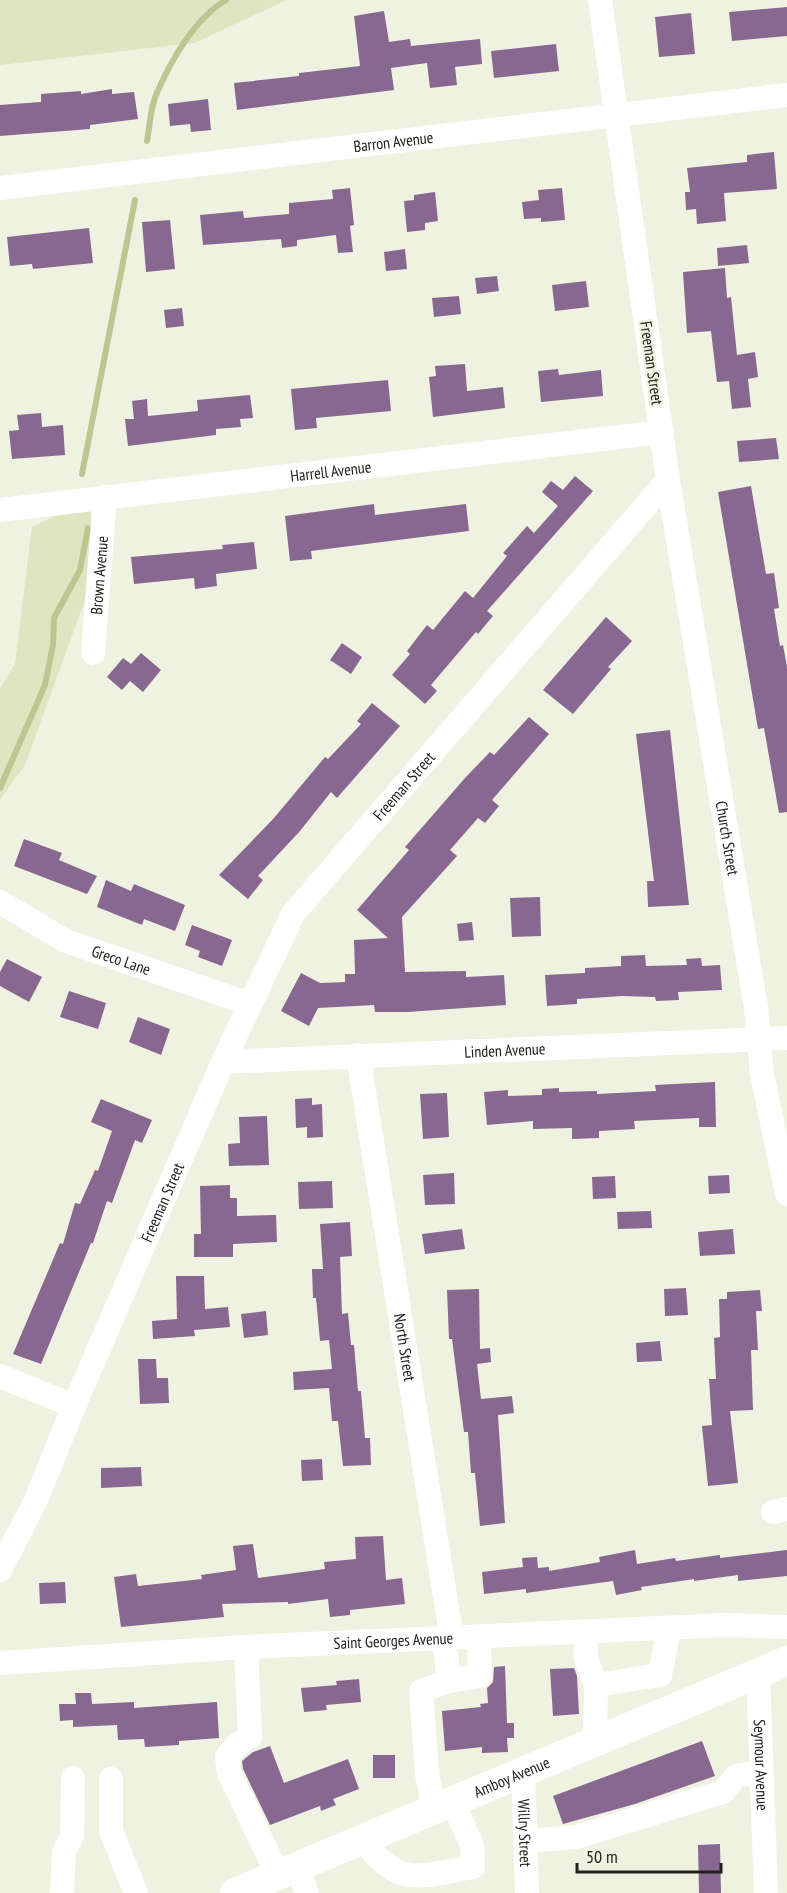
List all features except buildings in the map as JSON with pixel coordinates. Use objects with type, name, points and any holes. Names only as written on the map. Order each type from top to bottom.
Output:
[{"type":"main road","name":"Amboy Avenue","points":[[235,1893],[294,1878],[363,1839],[787,1661]]},
{"type":"street","name":"Freeman Street","points":[[0,1570],[36,1500],[74,1406],[223,1062],[293,914],[668,480],[600,0]]},
{"type":"street","name":"Barron Avenue","points":[[0,188],[787,95]]},
{"type":"street","name":"Harrell Avenue","points":[[0,510],[662,432]]},
{"type":"street","name":"Church Street","points":[[668,480],[756,1008],[762,1074],[787,1194]]},
{"type":"street","name":"Brown Avenue","points":[[93,653],[105,497]]},
{"type":"street","name":"Greco Lane","points":[[0,902],[66,941],[250,1004]]},
{"type":"street","name":"Linden Avenue","points":[[223,1062],[787,1038]]},
{"type":"street","name":"North Street","points":[[358,1055],[448,1639],[449,1681]]},
{"type":"street","points":[[0,1376],[74,1406]]},
{"type":"street","name":"Saint Georges Avenue","points":[[0,1663],[246,1647],[727,1625],[787,1627]]},
{"type":"street","points":[[660,1675],[669,1628]]},
{"type":"street","points":[[585,1633],[586,1658],[596,1685],[595,1741]]},
{"type":"street","points":[[363,1839],[377,1858],[411,1878],[473,1867],[472,1845],[443,1806],[427,1774],[421,1691],[449,1681],[480,1676],[479,1638]]},
{"type":"street","points":[[246,1647],[250,1737],[237,1745],[227,1757],[229,1773],[294,1878]]},
{"type":"street","name":"Seymour Avenue","points":[[758,1672],[766,1893]]},
{"type":"street","points":[[596,1685],[660,1675]]},
{"type":"street","points":[[660,1675],[688,1702]]},
{"type":"street","name":"Willry Street","points":[[523,1771],[527,1893]]},
{"type":"street","points":[[526,1841],[576,1837],[723,1792],[736,1776],[761,1772]]},
{"type":"street","points":[[61,1893],[64,1851],[72,1836],[73,1778]]},
{"type":"street","points":[[111,1779],[111,1831],[136,1893]]},
{"type":"street","points":[[72,1836],[111,1831]]},
{"type":"green space","points":[[0,0],[287,0],[194,43],[0,65]]},
{"type":"green space","points":[[89,501],[98,564],[25,765],[0,800],[0,688],[15,664],[32,527]]},
{"type":"waterway","points":[[147,141],[154,100],[176,55],[193,30],[214,8],[226,0]]},
{"type":"waterway","points":[[82,474],[135,200]]},
{"type":"waterway","points":[[0,788],[45,685],[53,645],[54,618],[80,570],[88,528]]}]
